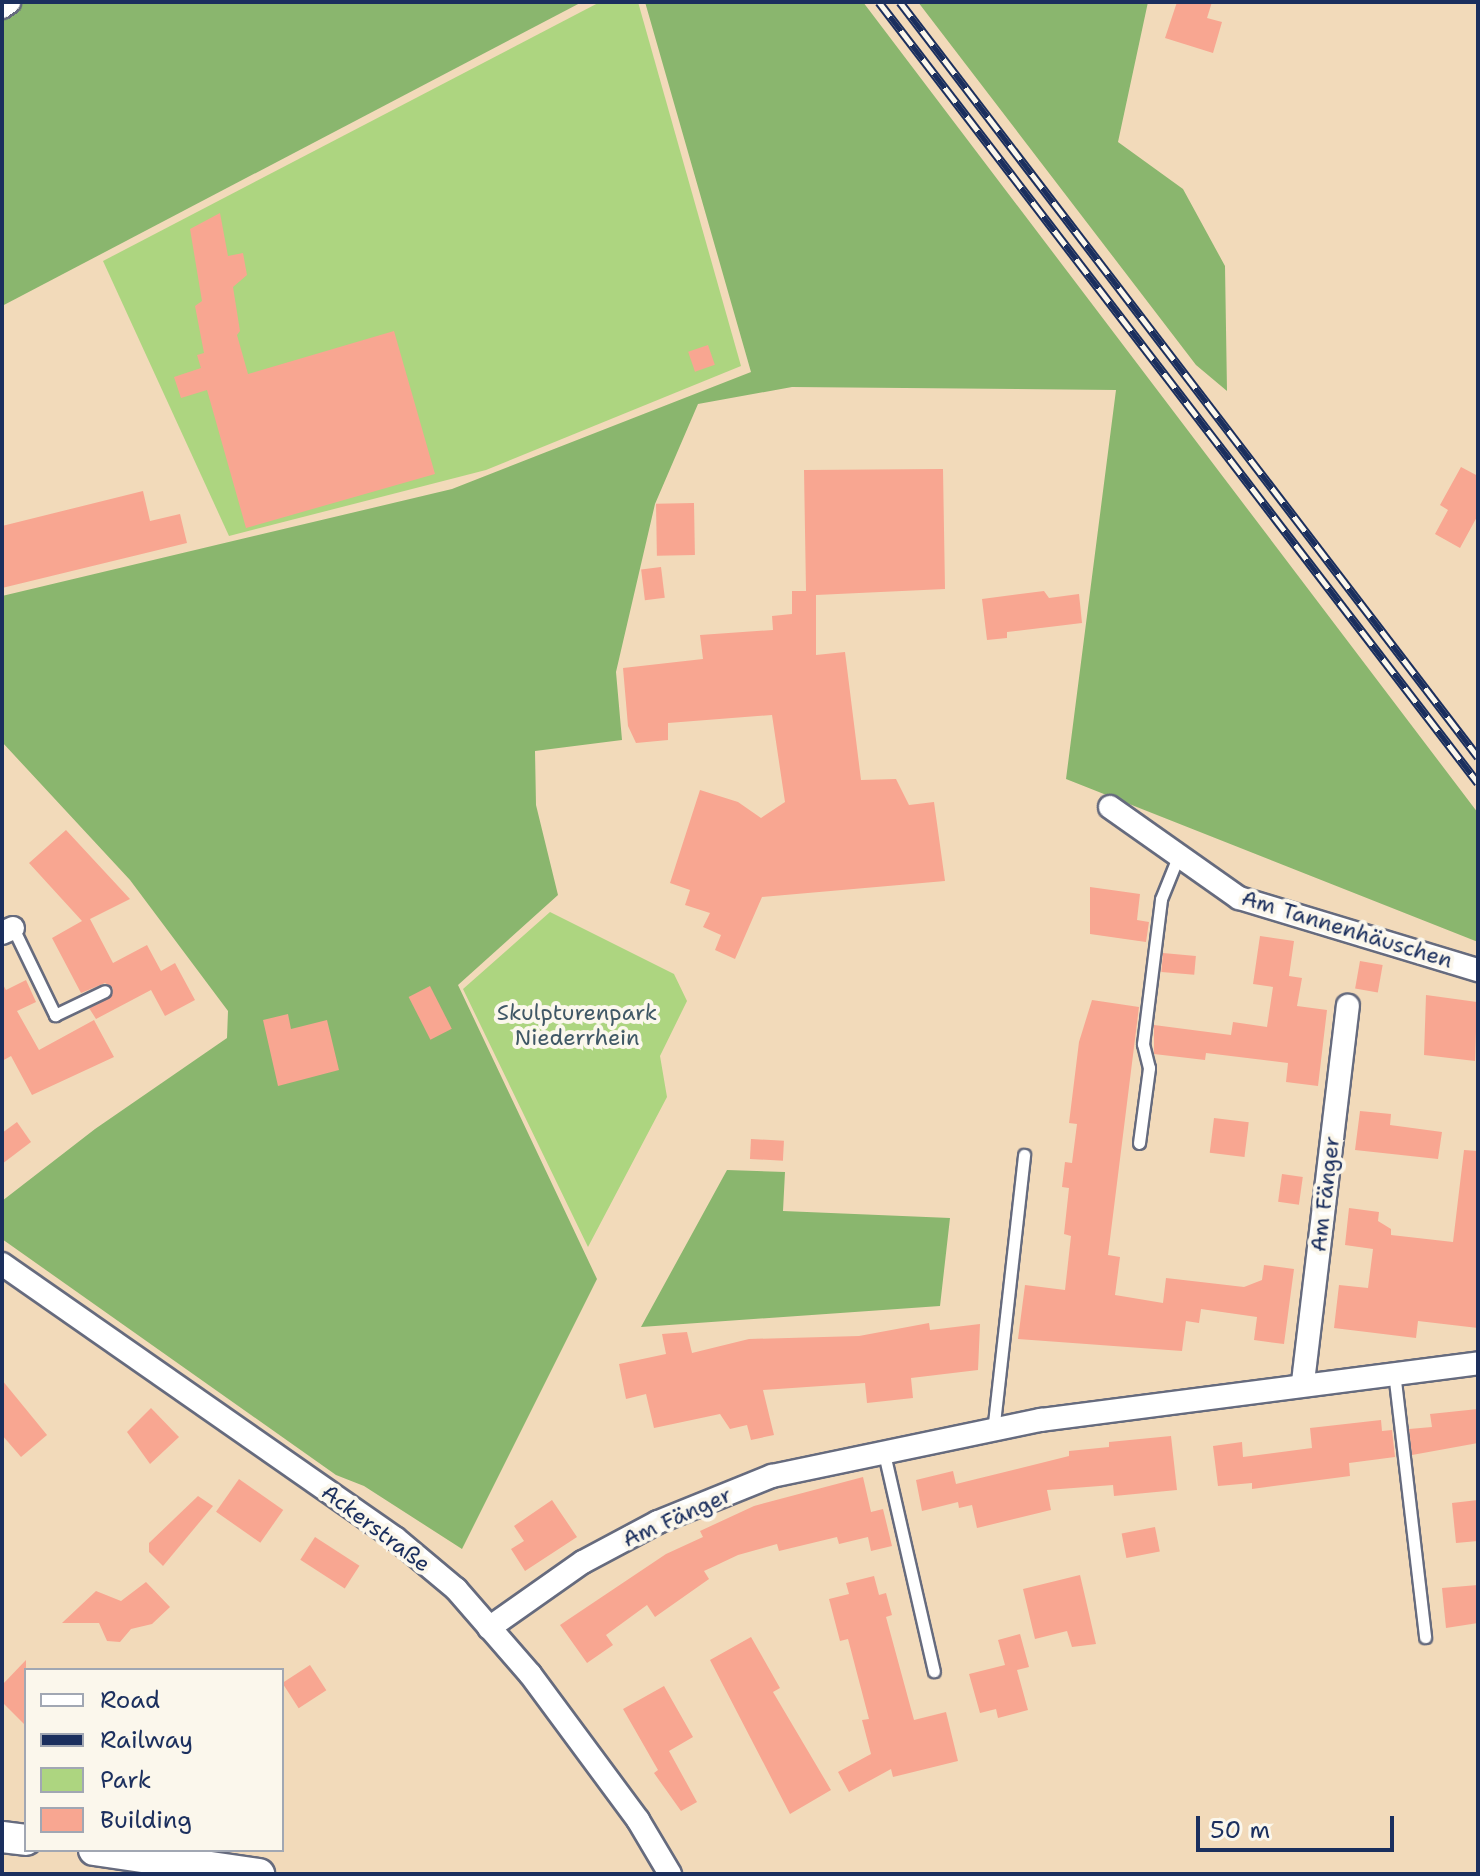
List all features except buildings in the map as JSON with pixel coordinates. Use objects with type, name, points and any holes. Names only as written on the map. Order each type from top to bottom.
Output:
[{"type":"main road","points":[[2,1837],[24,1840]]},
{"type":"main road","points":[[108,1852],[259,1874]]},
{"type":"street","points":[[2,7],[9,2]]},
{"type":"street","name":"Am Tannenhäuschen","points":[[1110,807],[1239,898],[1478,970]]},
{"type":"street","name":"Am Fänger","points":[[1303,1382],[1348,1006]]},
{"type":"street","name":"Ackerstraße","points":[[2,1264],[395,1538],[456,1589],[539,1686],[638,1820],[670,1874]]},
{"type":"street","name":"Am Fänger","points":[[489,1628],[583,1562],[658,1522],[772,1476],[883,1449],[993,1432],[1041,1420],[1303,1382],[1478,1363]]},
{"type":"lane","points":[[1139,1143],[1149,1068],[1143,1044],[1161,899],[1178,857]]},
{"type":"lane","points":[[7,931],[55,1015],[105,991]]},
{"type":"lane","points":[[993,1432],[1024,1155]]},
{"type":"lane","points":[[1394,1372],[1425,1637]]},
{"type":"lane","points":[[883,1449],[934,1671]]},
{"type":"green space","points":[[2,2],[582,2],[2,306]]},
{"type":"green space","points":[[600,2],[638,2],[741,366],[486,470],[229,536],[103,261]]},
{"type":"green space","points":[[645,2],[863,2],[1478,813],[1478,942],[1066,779],[1116,390],[792,387],[698,404],[655,504],[616,672],[622,740],[535,751],[536,805],[558,895],[458,985],[597,1279],[462,1549],[364,1486],[336,1475],[2,1239],[2,1201],[95,1129],[227,1038],[228,1011],[130,880],[2,742],[2,596],[452,489],[751,372]]},
{"type":"green space","points":[[918,2],[1148,2],[1118,142],[1183,189],[1225,266],[1227,391],[1196,365]]},
{"type":"green space","name":"Skulpturenpark Niederrhein","points":[[550,912],[674,974],[687,1001],[660,1056],[667,1097],[588,1247],[463,989]]},
{"type":"green space","points":[[727,1170],[785,1172],[783,1211],[950,1218],[940,1306],[641,1327]]},
{"type":"railway","points":[[879,2],[1478,783]]},
{"type":"railway","points":[[900,2],[1478,757]]}]
